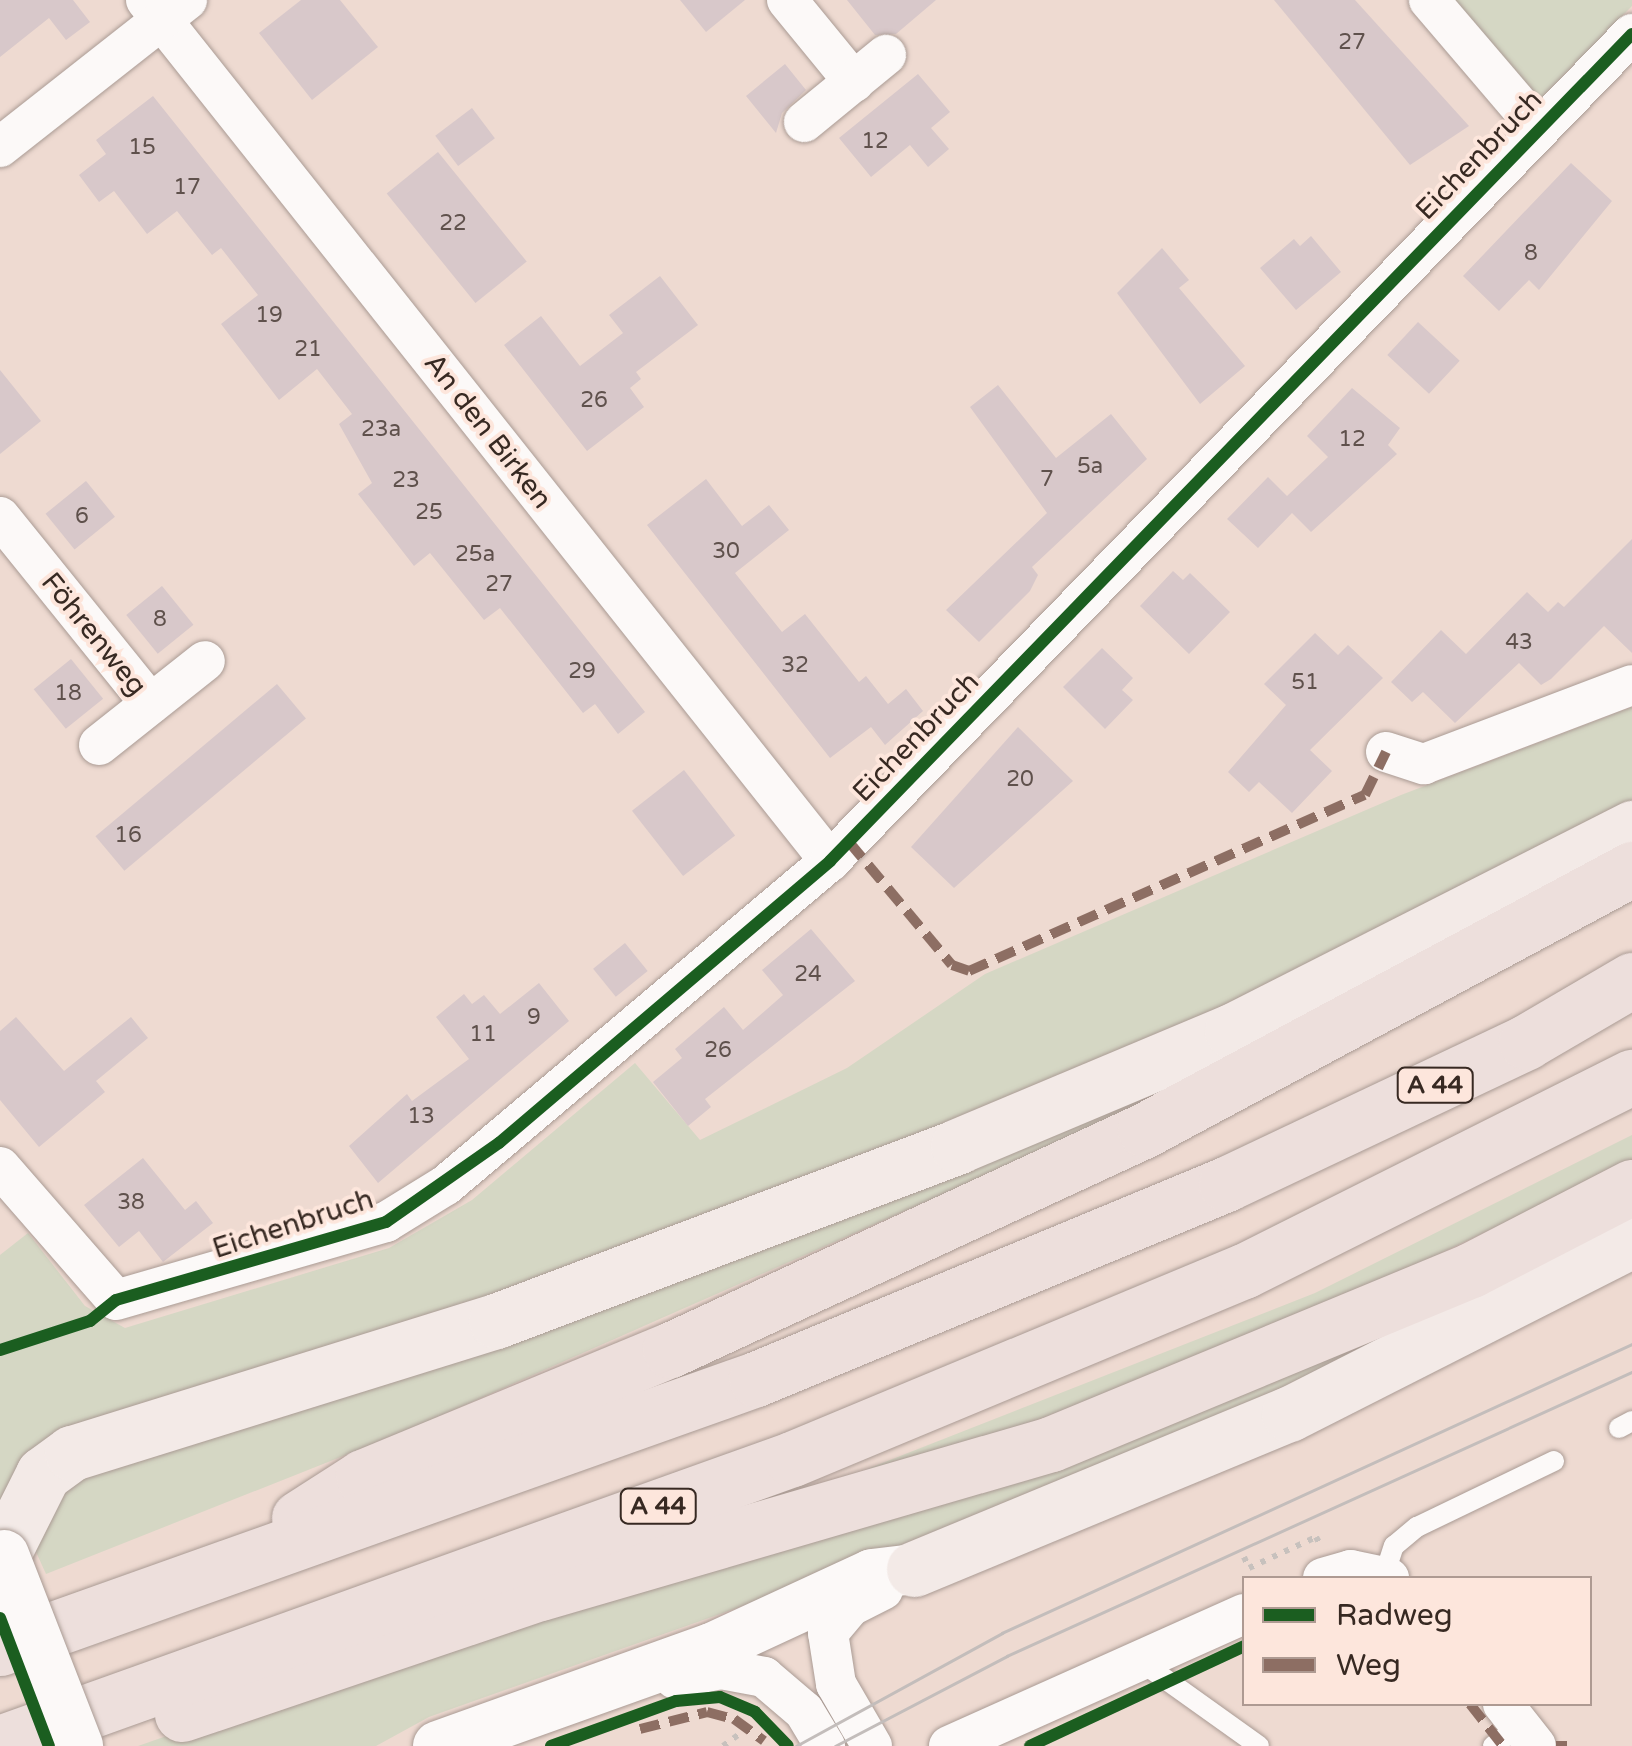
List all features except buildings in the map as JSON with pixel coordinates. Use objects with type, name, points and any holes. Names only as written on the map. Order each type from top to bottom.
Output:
[{"type":"highway","points":[[212,1573],[363,1478],[688,1342],[1144,1130],[1632,869]]},
{"type":"highway","name":"A 44","points":[[0,1648],[756,1379],[1226,1184],[1526,1042],[1632,980]]},
{"type":"highway","name":"A 44","points":[[0,1744],[792,1459],[1244,1271],[1632,1076]]},
{"type":"highway","points":[[95,1746],[540,1594],[1051,1444],[1470,1270],[1632,1187]]},
{"type":"main road","points":[[3,1553],[44,1474],[72,1453],[496,1322],[958,1146],[1232,1031],[1632,828]]},
{"type":"main road","points":[[914,1569],[1289,1414],[1632,1240]]},
{"type":"street","points":[[787,0],[854,82]]},
{"type":"street","points":[[1429,0],[1538,129]]},
{"type":"street","points":[[0,147],[165,7]]},
{"type":"street","name":"An den Birken","points":[[165,7],[830,861]]},
{"type":"street","name":"Eichenbruch","points":[[0,1167],[116,1300],[386,1222],[498,1143],[830,861],[1632,34]]},
{"type":"street","points":[[804,122],[886,55]]},
{"type":"street","name":"Föhrenweg","points":[[0,518],[151,704]]},
{"type":"street","name":"Föhrenweg","points":[[98,746],[206,661]]},
{"type":"street","points":[[1386,752],[1424,764],[1632,685]]},
{"type":"street","points":[[3,1553],[78,1746]]},
{"type":"street","points":[[438,1746],[636,1678],[799,1602],[872,1574],[914,1569]]},
{"type":"street","points":[[872,1746],[836,1684],[828,1633],[852,1606],[914,1569]]},
{"type":"street","points":[[1330,1576],[1351,1570],[1381,1576]]},
{"type":"street","points":[[949,1746],[1242,1615]]},
{"type":"street","points":[[636,1678],[740,1669],[764,1677],[804,1711],[825,1746]]},
{"type":"lane","points":[[1386,1576],[1394,1546],[1417,1528],[1554,1460]]},
{"type":"lane","points":[[1140,1661],[1259,1746]]},
{"type":"path","points":[[1244,1558],[1248,1568],[1310,1540]]},
{"type":"path","points":[[755,1712],[768,1722]]},
{"type":"path","points":[[723,1746],[750,1727]]},
{"type":"green space","points":[[1449,0],[1632,0],[1632,6],[1537,102]]},
{"type":"green space","points":[[1632,707],[1632,811],[1152,1102],[406,1431],[46,1574],[28,1534],[0,1514],[0,1255],[28,1233],[85,1306],[125,1328],[389,1248],[472,1200],[635,1063],[700,1140],[847,1068],[985,974],[1401,795]]},
{"type":"green space","points":[[1632,1135],[1632,1162],[1290,1325],[963,1448],[867,1469],[1315,1293]]},
{"type":"green space","points":[[1617,1229],[1156,1447],[910,1547],[429,1717],[376,1746],[138,1746]]},
{"type":"tram line","points":[[796,1746],[1002,1633],[1632,1344]]},
{"type":"tram line","points":[[835,1746],[1007,1656],[1632,1372]]},
{"type":"marked path","points":[[849,842],[952,965],[969,971],[1365,795],[1386,752]]},
{"type":"marked path","points":[[1472,1706],[1503,1746]]},
{"type":"marked path","points":[[640,1729],[707,1712],[734,1719],[764,1741]]},
{"type":"marked path","points":[[1556,1746],[1567,1746]]},
{"type":"cycle path","points":[[0,1350],[90,1321],[116,1300],[386,1222],[499,1143],[830,861],[1632,34]]},
{"type":"cycle path","points":[[0,1618],[49,1746]]},
{"type":"cycle path","points":[[1030,1746],[1242,1647]]},
{"type":"cycle path","points":[[551,1746],[676,1701],[720,1697],[755,1712],[788,1746]]}]
